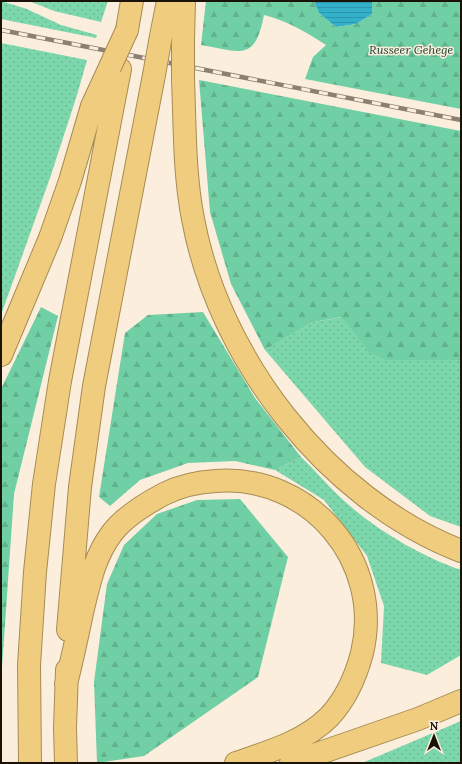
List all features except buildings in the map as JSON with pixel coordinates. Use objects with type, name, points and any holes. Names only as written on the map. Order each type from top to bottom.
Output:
[{"type":"highway","points":[[30,763],[29,665],[35,572],[44,484],[60,381],[115,68],[127,30],[132,1]]},
{"type":"highway","points":[[66,763],[65,728],[68,626],[80,487],[94,386],[168,1]]},
{"type":"highway","points":[[184,1],[183,80],[187,182],[194,225],[210,281],[231,330],[246,358],[283,413],[309,444],[354,488],[419,532],[461,551]]},
{"type":"highway","points":[[1,355],[50,238],[92,106],[115,68]]},
{"type":"highway","points":[[66,684],[93,566],[113,531],[131,514],[150,501],[172,490],[197,482],[230,480],[250,481],[268,486],[292,498],[321,518],[336,533],[351,557],[361,584],[366,608],[365,640],[359,664],[351,685],[328,717],[311,730],[284,746],[236,763]]},
{"type":"highway","points":[[291,763],[418,719],[461,701]]},
{"type":"green space","points":[[1,1],[27,9],[61,25],[97,35],[96,38],[1,19]]},
{"type":"green space","points":[[29,1],[108,1],[101,22],[54,11]]},
{"type":"green space","name":"Russeer Gehege","points":[[206,1],[314,1],[319,13],[336,27],[356,24],[372,14],[372,1],[461,1],[461,109],[305,79],[313,57],[326,45],[296,27],[281,20],[264,15],[256,40],[251,47],[236,51],[201,45]]},
{"type":"green space","points":[[1,43],[87,60],[51,175],[1,315]]},
{"type":"green space","points":[[199,80],[461,131],[461,360],[384,360],[369,352],[342,317],[313,322],[265,350],[231,284],[210,212]]},
{"type":"green space","points":[[41,307],[58,316],[14,494],[1,682],[1,389]]},
{"type":"green space","points":[[203,312],[255,398],[301,457],[275,470],[235,461],[188,463],[140,480],[110,506],[99,497],[125,333],[148,315]]},
{"type":"green space","points":[[343,317],[369,351],[384,360],[461,360],[461,527],[430,516],[365,467],[265,350],[313,322]]},
{"type":"green space","points":[[301,457],[341,498],[367,520],[413,549],[461,570],[461,655],[427,675],[381,663],[384,606],[367,556],[324,500],[275,470]]},
{"type":"green space","points":[[240,499],[288,557],[258,677],[144,756],[97,763],[94,682],[107,584],[124,545],[157,514],[197,500]]},
{"type":"green space","points":[[461,721],[461,763],[362,763]]},
{"type":"water","points":[[314,1],[372,1],[372,14],[356,24],[336,27],[319,13]]},
{"type":"railway","points":[[1,30],[461,120]]}]
